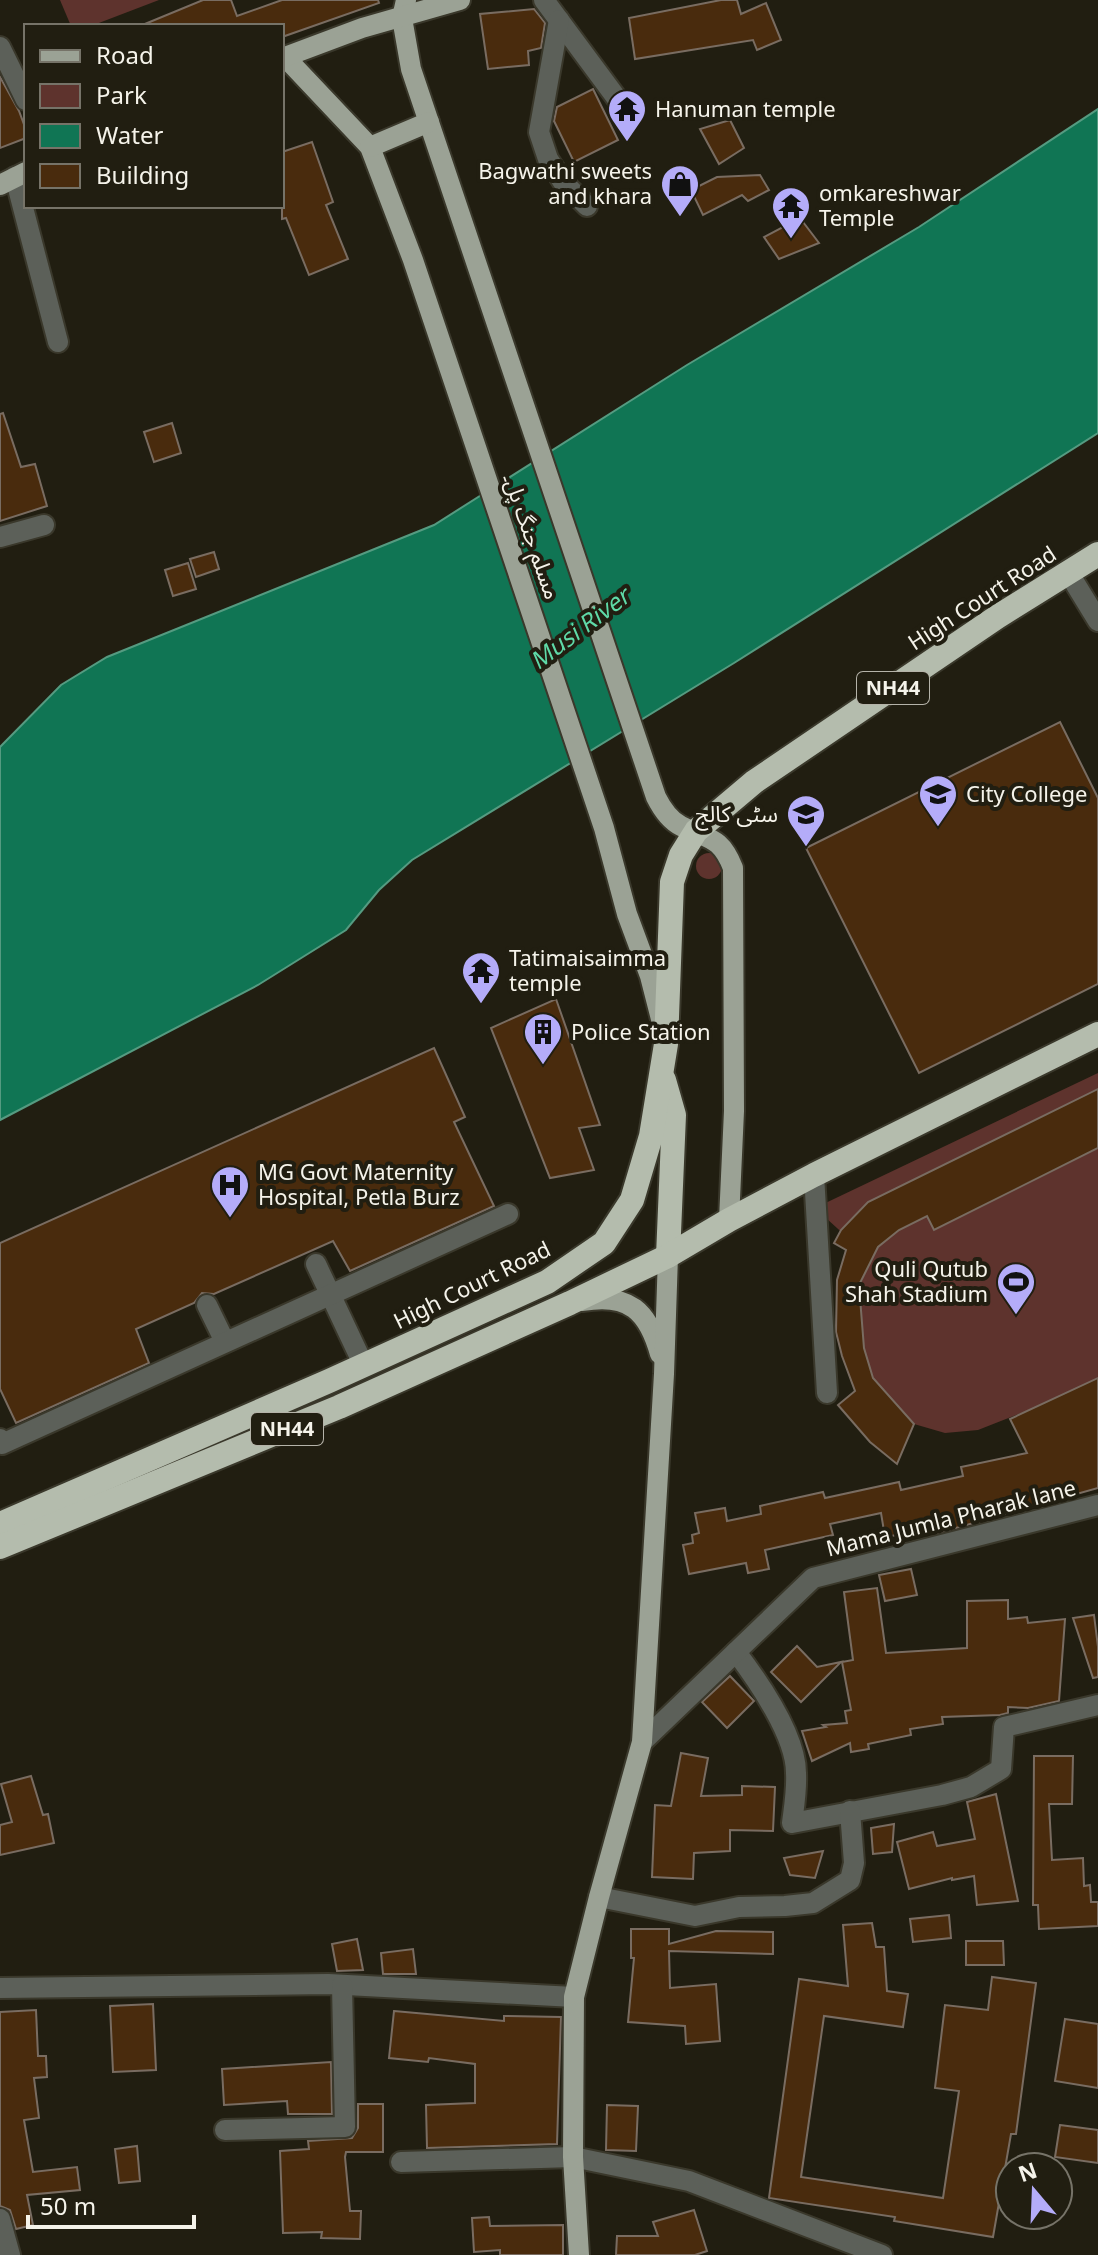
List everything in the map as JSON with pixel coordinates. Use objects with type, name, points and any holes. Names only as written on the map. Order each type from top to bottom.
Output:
[{"type":"highway","name":"High Court Road","points":[[0,1524],[364,1366],[547,1282],[604,1243],[632,1200],[651,1136],[666,1044],[672,882],[681,855],[696,831],[754,782],[997,617],[1098,554]]},
{"type":"highway","name":"NH44","points":[[0,1547],[339,1407],[570,1303],[668,1256],[814,1175],[1098,1034]]},
{"type":"highway","points":[[663,1075],[674,1115],[668,1256]]},
{"type":"main road","points":[[284,57],[362,28],[400,6],[460,0]]},
{"type":"main road","name":"مسلم جنگ پل۔","points":[[400,6],[411,69],[656,797],[678,825],[696,831]]},
{"type":"main road","points":[[284,58],[370,147],[429,122]]},
{"type":"main road","name":"مسلم جنگ پل۔","points":[[370,147],[413,260],[604,828],[627,914],[650,976],[666,1044]]},
{"type":"main road","points":[[696,831],[720,844],[733,868],[734,1111],[729,1220]]},
{"type":"main road","points":[[579,2255],[573,2157],[574,1997],[642,1742],[668,1256]]},
{"type":"main road","points":[[570,1303],[605,1297],[622,1301],[642,1313],[653,1332],[664,1374]]},
{"type":"street","points":[[544,0],[618,100]]},
{"type":"street","points":[[559,20],[539,132],[555,170],[587,206]]},
{"type":"street","points":[[0,47],[24,96]]},
{"type":"street","points":[[14,178],[58,342]]},
{"type":"street","points":[[0,537],[44,525]]},
{"type":"street","points":[[1068,572],[1098,621]]},
{"type":"street","points":[[814,1175],[827,1393]]},
{"type":"street","points":[[0,1439],[2,1444],[508,1214]]},
{"type":"street","points":[[316,1264],[364,1366]]},
{"type":"street","points":[[207,1305],[225,1342]]},
{"type":"street","name":"Mama Jumla Pharak lane","points":[[642,1742],[813,1578],[1098,1505]]},
{"type":"street","points":[[736,1652],[768,1700],[790,1747],[797,1771],[792,1823],[971,1787],[1001,1769],[1004,1727],[1098,1705]]},
{"type":"street","points":[[599,1897],[695,1916],[739,1907],[813,1903],[850,1880],[854,1863],[850,1811]]},
{"type":"street","points":[[0,1988],[342,1985],[574,1997]]},
{"type":"street","points":[[225,2130],[345,2127],[342,1985]]},
{"type":"street","points":[[401,2162],[573,2157],[689,2181],[882,2255]]},
{"type":"street","points":[[0,2219],[10,2255]]},
{"type":"green space","points":[[60,0],[159,0],[96,24],[70,24]]},
{"type":"green space","points":[[709,853],[718,857],[722,866],[718,875],[709,879],[700,875],[696,866],[700,857]]},
{"type":"green space","name":"Quli Qutub Shah Stadium","points":[[1098,1073],[1098,1424],[1069,1439],[1034,1408],[978,1430],[945,1433],[914,1424],[873,1378],[864,1348],[859,1288],[871,1259],[815,1208]]},
{"type":"water","name":"Musi River","points":[[1098,109],[1098,433],[734,663],[412,860],[379,890],[346,930],[258,985],[0,1120],[0,747],[61,685],[107,657],[434,525],[687,365],[919,227]]},
{"type":"building","points":[[203,0],[231,0],[237,16],[282,0],[378,0],[379,3],[284,36],[284,24],[145,24]]},
{"type":"building","points":[[721,0],[737,0],[741,14],[766,3],[781,40],[757,50],[753,40],[635,59],[629,18]]},
{"type":"building","points":[[534,9],[545,23],[541,48],[528,51],[529,65],[488,69],[480,14]]},
{"type":"building","points":[[0,77],[19,111],[24,125],[24,139],[0,148]]},
{"type":"building","points":[[593,89],[618,140],[574,162],[554,121],[557,107]]},
{"type":"building","points":[[730,120],[744,148],[719,164],[700,129]]},
{"type":"building","points":[[312,142],[333,202],[326,205],[348,259],[309,275],[286,218],[282,219],[284,151]]},
{"type":"building","points":[[760,175],[769,190],[748,201],[742,195],[703,215],[691,190],[717,177]]},
{"type":"building","name":"omkareshwar Temple","points":[[800,218],[819,243],[779,259],[764,237]]},
{"type":"building","points":[[3,413],[21,467],[35,464],[47,506],[0,521],[0,414]]},
{"type":"building","points":[[172,423],[181,453],[154,462],[144,432]]},
{"type":"building","points":[[214,552],[219,569],[196,577],[190,559]]},
{"type":"building","points":[[188,563],[196,589],[173,596],[165,570]]},
{"type":"building","points":[[1060,722],[1098,798],[1098,984],[919,1073],[806,848]]},
{"type":"building","name":"Police Station","points":[[556,999],[600,1125],[579,1128],[594,1170],[550,1178],[491,1028]]},
{"type":"building","points":[[434,1048],[465,1117],[454,1122],[494,1206],[350,1271],[333,1241],[214,1294],[202,1293],[194,1303],[136,1329],[149,1363],[16,1423],[0,1389],[0,1243]]},
{"type":"building","points":[[1098,1089],[1098,1148],[934,1230],[927,1216],[899,1230],[878,1247],[859,1285],[864,1348],[873,1378],[914,1424],[897,1464],[870,1442],[838,1405],[855,1391],[836,1332],[837,1280],[846,1250],[834,1243],[841,1230],[868,1202]]},
{"type":"building","points":[[1098,1378],[1098,1488],[938,1533],[937,1528],[885,1537],[881,1513],[830,1524],[833,1535],[765,1550],[769,1569],[748,1573],[746,1563],[689,1574],[683,1545],[693,1543],[692,1535],[699,1533],[695,1513],[725,1508],[727,1521],[761,1514],[760,1506],[823,1492],[825,1498],[899,1482],[901,1490],[963,1476],[961,1467],[1027,1453],[1010,1419]]},
{"type":"building","points":[[911,1569],[917,1595],[885,1601],[879,1575]]},
{"type":"building","points":[[877,1588],[886,1653],[967,1648],[967,1601],[1008,1600],[1008,1619],[1027,1617],[1028,1623],[1065,1619],[1059,1701],[1028,1708],[1008,1707],[1008,1713],[1000,1715],[942,1717],[943,1724],[910,1729],[911,1735],[868,1744],[869,1749],[851,1752],[850,1743],[812,1761],[802,1731],[847,1723],[845,1711],[851,1710],[842,1662],[853,1660],[844,1592]]},
{"type":"building","points":[[1094,1615],[1098,1677],[1093,1678],[1073,1618]]},
{"type":"building","points":[[797,1646],[817,1667],[841,1662],[801,1702],[771,1672]]},
{"type":"building","points":[[730,1676],[754,1701],[727,1728],[702,1702]]},
{"type":"building","points":[[681,1753],[708,1758],[701,1796],[742,1795],[742,1786],[775,1787],[773,1831],[730,1830],[730,1851],[694,1853],[693,1879],[652,1877],[655,1805],[671,1806]]},
{"type":"building","points":[[1034,1756],[1073,1756],[1072,1804],[1049,1804],[1052,1860],[1083,1858],[1084,1886],[1090,1885],[1091,1902],[1098,1902],[1098,1926],[1039,1929],[1038,1905],[1033,1905]]},
{"type":"building","points":[[31,1776],[43,1815],[48,1814],[54,1843],[0,1855],[0,1825],[12,1822],[1,1784]]},
{"type":"building","points":[[996,1794],[1018,1901],[977,1905],[974,1876],[909,1889],[897,1842],[933,1832],[937,1846],[975,1839],[967,1802]]},
{"type":"building","points":[[894,1824],[892,1852],[873,1854],[871,1828]]},
{"type":"building","points":[[823,1851],[815,1878],[790,1875],[784,1858]]},
{"type":"building","points":[[949,1915],[951,1938],[913,1942],[910,1919]]},
{"type":"building","points":[[872,1923],[876,1947],[884,1947],[887,1991],[908,1994],[903,2027],[824,2016],[801,2177],[943,2198],[959,2091],[935,2088],[945,2005],[988,2010],[992,1977],[1036,1983],[1016,2134],[1011,2134],[1008,2151],[994,2151],[993,2237],[894,2221],[895,2217],[769,2198],[799,1979],[848,1986],[843,1925]]},
{"type":"building","points":[[631,1929],[669,1929],[669,1944],[716,1931],[773,1932],[773,1954],[669,1951],[670,1988],[716,1984],[720,2041],[686,2044],[685,2026],[628,2022],[634,1958],[631,1958]]},
{"type":"building","points":[[357,1939],[363,1970],[337,1971],[332,1944]]},
{"type":"building","points":[[966,1941],[1003,1941],[1004,1965],[966,1965]]},
{"type":"building","points":[[413,1949],[416,1974],[383,1974],[381,1953]]},
{"type":"building","points":[[153,2004],[156,2070],[113,2072],[110,2006]]},
{"type":"building","points":[[36,2010],[38,2056],[46,2056],[47,2077],[34,2078],[39,2118],[24,2120],[33,2172],[77,2167],[80,2190],[27,2195],[33,2225],[16,2229],[10,2210],[0,2206],[0,2012]]},
{"type":"building","points":[[394,2011],[504,2021],[504,2016],[561,2017],[557,2144],[427,2148],[426,2105],[475,2103],[475,2064],[429,2058],[428,2062],[389,2058]]},
{"type":"building","points":[[1065,2019],[1098,2024],[1098,2088],[1055,2081]]},
{"type":"building","points":[[331,2062],[332,2114],[288,2114],[287,2101],[224,2105],[222,2069]]},
{"type":"building","points":[[358,2104],[383,2104],[383,2152],[346,2152],[345,2157],[350,2211],[361,2211],[360,2239],[321,2238],[322,2232],[283,2233],[280,2151],[309,2149],[308,2141],[352,2138],[358,2128]]},
{"type":"building","points":[[607,2105],[638,2106],[636,2151],[606,2150]]},
{"type":"building","points":[[1060,2125],[1098,2130],[1098,2163],[1074,2160],[1074,2151],[1056,2151]]},
{"type":"building","points":[[137,2146],[140,2181],[119,2183],[115,2149]]},
{"type":"building","points":[[694,2210],[707,2251],[695,2255],[616,2255],[617,2236],[658,2236],[653,2222]]},
{"type":"building","points":[[489,2217],[490,2226],[563,2225],[563,2255],[500,2255],[500,2250],[474,2252],[472,2218]]},
{"type":"place","name":"Hanuman temple","points":[[627,143]]},
{"type":"place","name":"Bagwathi sweets and khara","points":[[680,218]]},
{"type":"place","name":"omkareshwar Temple","points":[[791,240]]},
{"type":"place","name":"City College","points":[[938,828]]},
{"type":"place","name":"سٹی کالج","points":[[806,848]]},
{"type":"place","name":"Tatimaisaimma temple","points":[[481,1005]]},
{"type":"place","name":"Police Station","points":[[543,1066]]},
{"type":"place","name":"MG Govt Maternity Hospital, Petla Burz","points":[[230,1219]]},
{"type":"place","name":"Quli Qutub Shah Stadium","points":[[1016,1316]]}]
